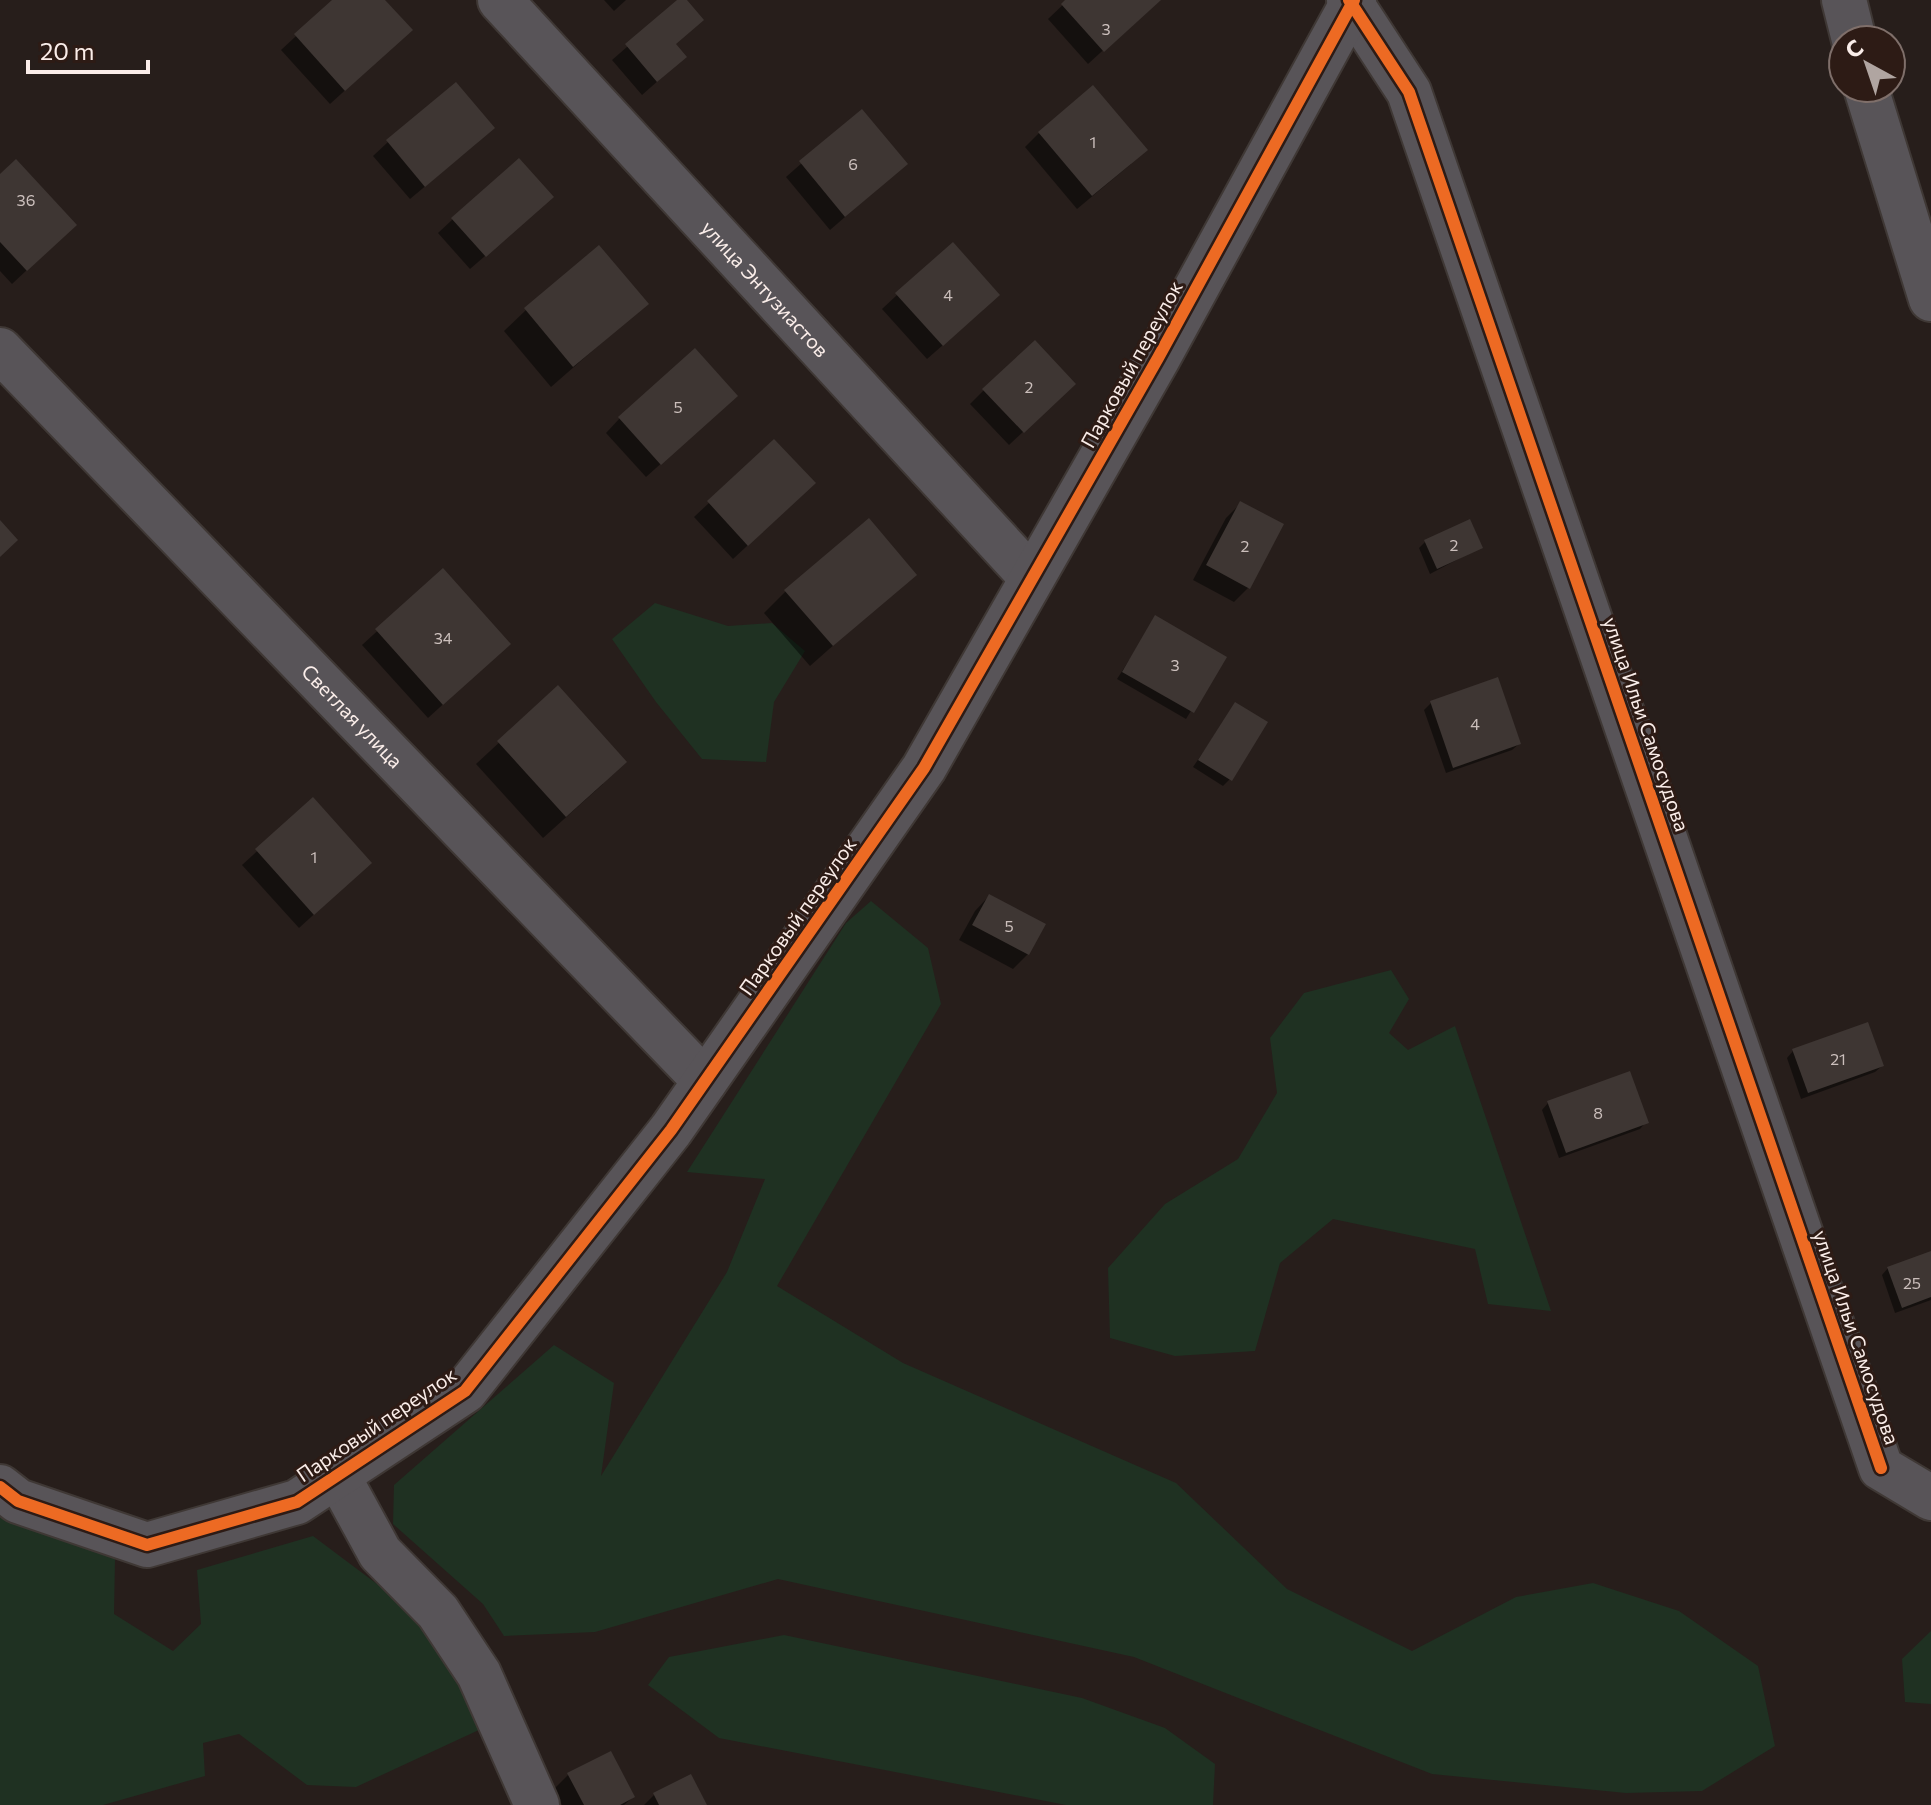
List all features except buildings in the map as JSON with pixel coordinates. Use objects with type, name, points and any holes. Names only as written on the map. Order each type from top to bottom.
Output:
[{"type":"street","name":"улица Энтузиастов","points":[[500,0],[1032,578]]},
{"type":"street","points":[[1844,0],[1850,24]]},
{"type":"street","name":"Парковый переулок","points":[[9,1494],[147,1545],[297,1502],[465,1391],[705,1081],[924,768],[1166,344],[1352,1]]},
{"type":"street","name":"улица Ильи Самосудова","points":[[1352,1],[1409,92],[1881,1468],[1931,1498]]},
{"type":"street","points":[[1871,104],[1931,299]]},
{"type":"street","name":"Светлая улица","points":[[0,350],[705,1081]]},
{"type":"street","points":[[338,1476],[380,1553],[438,1612],[479,1674],[537,1805]]},
{"type":"green space","points":[[655,603],[728,626],[772,623],[805,651],[774,702],[766,762],[702,759],[656,702],[612,639]]},
{"type":"green space","points":[[871,901],[928,948],[941,1004],[777,1286],[903,1363],[1176,1483],[1287,1589],[1412,1651],[1516,1597],[1593,1583],[1679,1611],[1758,1666],[1775,1746],[1702,1791],[1626,1793],[1432,1774],[1134,1657],[778,1579],[595,1632],[504,1636],[483,1604],[393,1524],[394,1485],[554,1345],[614,1383],[601,1476],[727,1272],[765,1179],[687,1172],[846,923]]},
{"type":"green space","points":[[1391,970],[1409,999],[1389,1033],[1408,1050],[1455,1026],[1551,1311],[1488,1304],[1475,1249],[1333,1219],[1280,1263],[1255,1351],[1175,1356],[1110,1338],[1108,1268],[1165,1204],[1238,1159],[1277,1093],[1270,1038],[1304,993]]},
{"type":"green space","points":[[0,1510],[115,1558],[114,1614],[173,1651],[201,1624],[197,1570],[313,1536],[425,1620],[473,1684],[481,1729],[356,1787],[307,1785],[239,1734],[203,1743],[205,1776],[103,1805],[0,1805]]},
{"type":"green space","points":[[1931,1631],[1931,1704],[1905,1702],[1902,1659]]},
{"type":"green space","points":[[784,1635],[1082,1698],[1165,1728],[1215,1764],[1213,1805],[1066,1805],[719,1738],[648,1685],[669,1657]]},
{"type":"cycle path","points":[[1349,0],[1409,92],[1881,1468]]},
{"type":"cycle path","points":[[0,1487],[18,1501],[147,1545],[297,1502],[465,1391],[671,1130],[924,768],[1158,358],[1354,0]]}]
